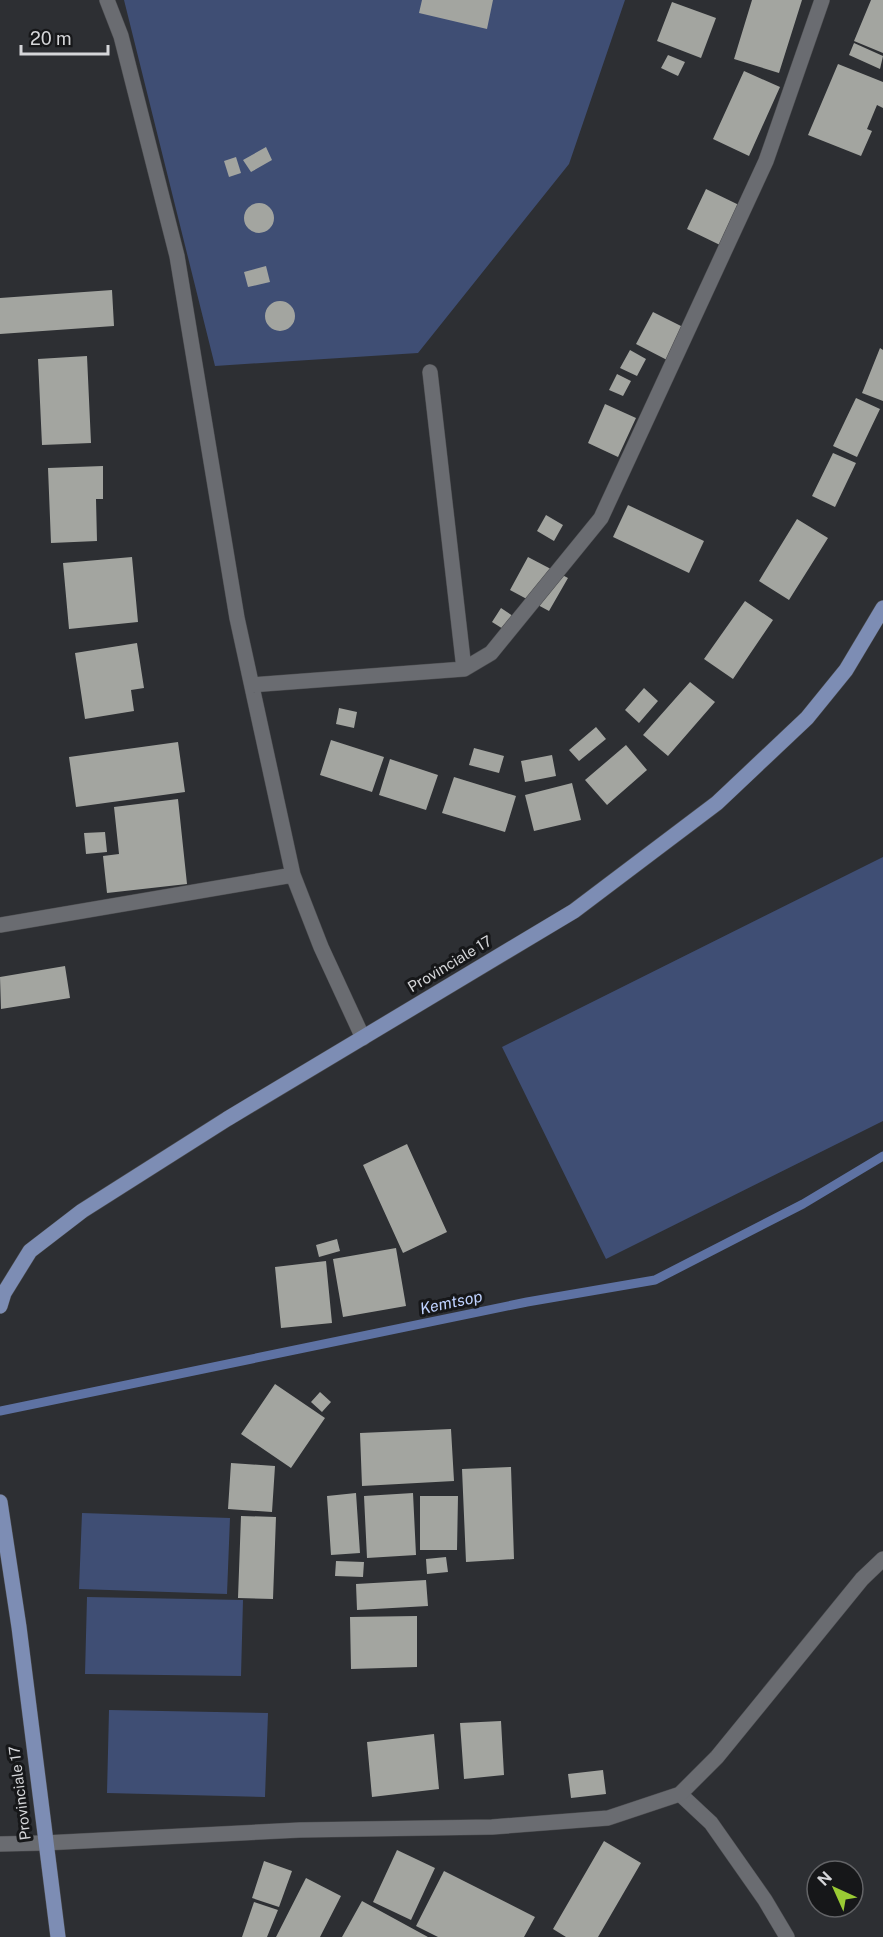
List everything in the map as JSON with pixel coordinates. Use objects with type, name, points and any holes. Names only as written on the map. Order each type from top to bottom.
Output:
[{"type":"main road","name":"Provinciale 17","points":[[0,1306],[4,1293],[30,1251],[82,1211],[574,911],[717,803],[807,717],[846,670],[883,608]]},
{"type":"main road","name":"Provinciale 17","points":[[0,1502],[19,1627],[44,1843],[58,1937]]},
{"type":"street","points":[[107,0],[122,36],[177,256],[237,618],[293,875],[321,947],[363,1038]]},
{"type":"street","points":[[252,685],[464,669],[492,653],[602,518],[766,160],[822,0]]},
{"type":"street","points":[[430,372],[464,669]]},
{"type":"street","points":[[0,925],[293,875]]},
{"type":"street","points":[[0,1844],[300,1830],[492,1827],[608,1818],[680,1794],[717,1757],[862,1578],[883,1559]]},
{"type":"street","points":[[680,1794],[711,1823],[765,1900],[786,1937]]},
{"type":"shaded area","points":[[124,0],[625,0],[569,164],[418,353],[215,366]]},
{"type":"shaded area","points":[[883,857],[883,1121],[606,1259],[502,1047]]},
{"type":"shaded area","points":[[82,1513],[230,1518],[227,1594],[79,1589]]},
{"type":"shaded area","points":[[87,1597],[243,1600],[241,1676],[85,1674]]},
{"type":"shaded area","points":[[109,1710],[268,1713],[265,1797],[107,1793]]},
{"type":"building","points":[[422,0],[493,0],[487,29],[419,13]]},
{"type":"building","points":[[752,0],[802,0],[779,73],[734,59]]},
{"type":"building","points":[[871,0],[883,0],[883,53],[854,41]]},
{"type":"building","points":[[672,2],[716,18],[701,58],[657,41]]},
{"type":"building","points":[[854,43],[883,56],[880,69],[849,55]]},
{"type":"building","points":[[668,55],[685,62],[678,76],[661,68]]},
{"type":"building","points":[[838,64],[883,82],[883,108],[877,105],[867,129],[872,131],[861,156],[808,135]]},
{"type":"building","points":[[744,71],[780,87],[749,156],[713,139]]},
{"type":"building","points":[[266,147],[272,160],[251,172],[243,160]]},
{"type":"building","points":[[236,157],[241,173],[229,177],[224,161]]},
{"type":"building","points":[[706,189],[739,205],[720,245],[687,229]]},
{"type":"building","points":[[259,203],[270,207],[274,218],[270,229],[259,233],[248,229],[244,218],[248,207]]},
{"type":"building","points":[[266,266],[270,282],[248,287],[244,272]]},
{"type":"building","points":[[112,290],[114,326],[0,334],[0,298]]},
{"type":"building","points":[[280,301],[291,305],[295,316],[291,327],[280,331],[269,327],[265,316],[269,305]]},
{"type":"building","points":[[653,312],[683,327],[667,360],[636,344]]},
{"type":"building","points":[[880,348],[883,350],[883,401],[862,393]]},
{"type":"building","points":[[630,350],[646,359],[637,376],[620,368]]},
{"type":"building","points":[[87,356],[91,443],[42,445],[38,359]]},
{"type":"building","points":[[617,374],[631,381],[623,396],[609,390]]},
{"type":"building","points":[[856,398],[880,409],[857,457],[833,446]]},
{"type":"building","points":[[605,404],[636,418],[618,457],[588,443]]},
{"type":"building","points":[[833,453],[856,463],[835,507],[812,496]]},
{"type":"building","points":[[103,466],[103,499],[96,499],[97,541],[51,543],[48,468]]},
{"type":"building","points":[[628,505],[704,541],[689,573],[613,537]]},
{"type":"building","points":[[546,515],[563,525],[554,541],[537,531]]},
{"type":"building","points":[[797,519],[828,538],[789,600],[759,581]]},
{"type":"building","points":[[132,557],[138,622],[69,629],[63,563]]},
{"type":"building","points":[[528,557],[568,578],[549,611],[510,590]]},
{"type":"building","points":[[745,601],[773,620],[733,679],[704,659]]},
{"type":"building","points":[[501,608],[516,618],[508,632],[492,622]]},
{"type":"building","points":[[137,643],[144,688],[131,690],[134,711],[85,719],[75,653]]},
{"type":"building","points":[[690,682],[715,702],[668,756],[643,735]]},
{"type":"building","points":[[644,688],[658,701],[639,723],[625,710]]},
{"type":"building","points":[[339,708],[357,712],[354,728],[336,724]]},
{"type":"building","points":[[596,727],[606,739],[579,761],[569,750]]},
{"type":"building","points":[[331,740],[384,757],[372,792],[320,775]]},
{"type":"building","points":[[178,742],[185,792],[76,807],[69,757]]},
{"type":"building","points":[[626,745],[647,770],[607,805],[585,780]]},
{"type":"building","points":[[474,748],[504,756],[499,773],[469,765]]},
{"type":"building","points":[[552,755],[556,776],[525,782],[521,761]]},
{"type":"building","points":[[390,759],[438,775],[426,810],[379,795]]},
{"type":"building","points":[[454,777],[516,796],[505,832],[442,813]]},
{"type":"building","points":[[572,783],[581,820],[534,831],[525,795]]},
{"type":"building","points":[[178,799],[187,884],[107,893],[103,856],[119,854],[114,807]]},
{"type":"building","points":[[105,832],[107,852],[86,854],[84,833]]},
{"type":"building","points":[[65,966],[70,998],[1,1009],[0,977]]},
{"type":"building","points":[[407,1144],[447,1232],[403,1253],[363,1165]]},
{"type":"building","points":[[337,1239],[340,1251],[319,1257],[316,1245]]},
{"type":"building","points":[[396,1248],[406,1306],[343,1317],[333,1259]]},
{"type":"building","points":[[326,1261],[332,1323],[281,1328],[275,1267]]},
{"type":"building","points":[[275,1384],[325,1418],[291,1468],[241,1434]]},
{"type":"building","points":[[320,1392],[331,1402],[322,1412],[311,1402]]},
{"type":"building","points":[[451,1429],[454,1481],[362,1486],[360,1433]]},
{"type":"building","points":[[231,1463],[275,1466],[272,1512],[228,1509]]},
{"type":"building","points":[[511,1467],[514,1559],[466,1562],[462,1469]]},
{"type":"building","points":[[356,1493],[360,1553],[331,1555],[327,1496]]},
{"type":"building","points":[[413,1493],[416,1555],[367,1558],[364,1496]]},
{"type":"building","points":[[420,1496],[458,1496],[457,1550],[420,1550]]},
{"type":"building","points":[[241,1516],[276,1517],[273,1599],[238,1598]]},
{"type":"building","points":[[446,1557],[448,1572],[427,1574],[426,1559]]},
{"type":"building","points":[[336,1561],[364,1562],[363,1577],[335,1576]]},
{"type":"building","points":[[426,1580],[428,1606],[357,1610],[356,1584]]},
{"type":"building","points":[[417,1616],[417,1667],[351,1669],[350,1617]]},
{"type":"building","points":[[501,1721],[504,1775],[464,1779],[460,1723]]},
{"type":"building","points":[[434,1734],[439,1789],[372,1797],[367,1742]]},
{"type":"building","points":[[603,1770],[606,1794],[571,1798],[568,1774]]},
{"type":"building","points":[[604,1841],[641,1863],[598,1937],[566,1937],[553,1929]]},
{"type":"building","points":[[397,1850],[435,1868],[411,1920],[373,1902]]},
{"type":"building","points":[[264,1861],[292,1871],[279,1907],[252,1898]]},
{"type":"building","points":[[444,1871],[535,1917],[524,1937],[438,1937],[416,1926]]},
{"type":"building","points":[[306,1878],[341,1896],[320,1937],[276,1937]]},
{"type":"building","points":[[362,1901],[428,1937],[342,1937]]},
{"type":"building","points":[[254,1902],[278,1910],[267,1937],[242,1937]]},
{"type":"waterway","name":"Kemtsop","points":[[0,1411],[527,1302],[655,1280],[803,1204],[883,1156]]}]
